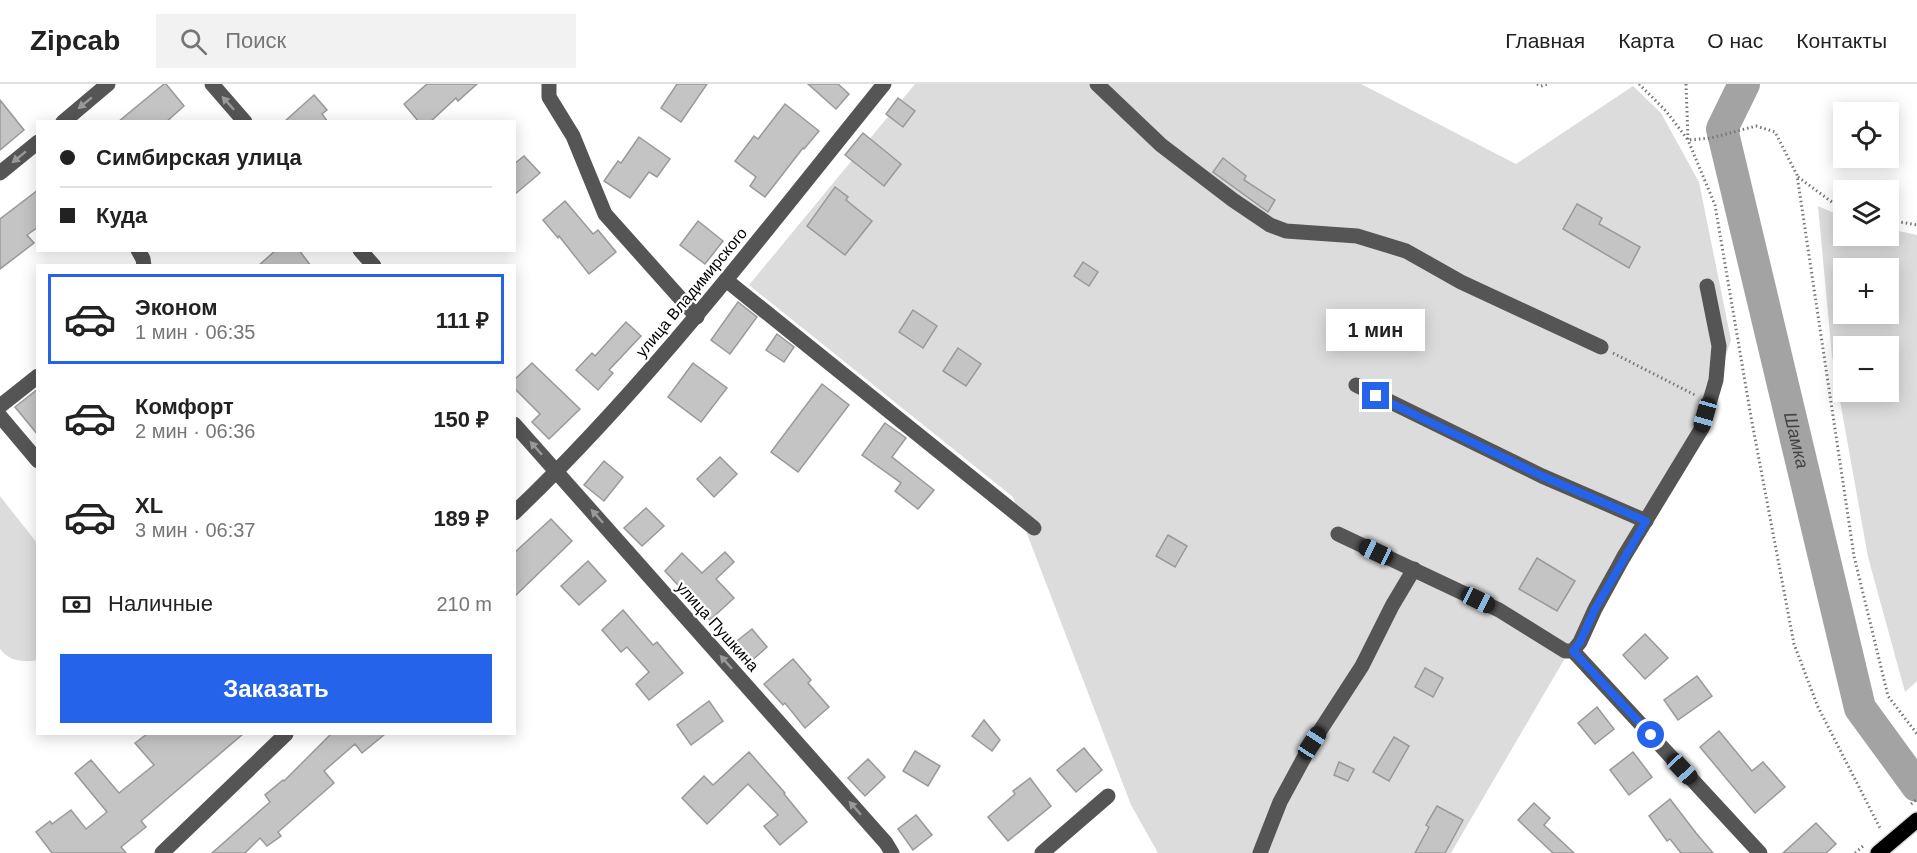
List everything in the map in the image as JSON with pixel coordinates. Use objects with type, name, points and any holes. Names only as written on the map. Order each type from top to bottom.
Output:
[{"type":"main road","points":[[1878,853],[1917,820]]},
{"type":"street","points":[[65,120],[108,84]]},
{"type":"street","points":[[212,84],[243,120]]},
{"type":"street","points":[[549,84],[549,97],[573,136],[605,214],[697,317]]},
{"type":"street","name":"улица Владимирского","points":[[516,511],[607,420],[697,317],[884,84]]},
{"type":"street","points":[[1097,84],[1161,145],[1270,225],[1286,231],[1357,236],[1406,251],[1461,282],[1600,347]]},
{"type":"street","points":[[0,173],[36,144]]},
{"type":"street","points":[[362,252],[372,264]]},
{"type":"street","points":[[726,280],[1034,528]]},
{"type":"street","points":[[1573,651],[1580,642],[1595,609],[1702,428],[1716,380],[1719,346],[1707,286]]},
{"type":"street","points":[[0,406],[36,378]]},
{"type":"street","points":[[1356,386],[1542,476],[1646,521]]},
{"type":"street","points":[[0,416],[36,459]]},
{"type":"street","name":"улица Пушкина","points":[[516,426],[886,843],[892,853]]},
{"type":"street","points":[[1338,534],[1499,610],[1565,651],[1573,651],[1760,853]]},
{"type":"street","points":[[1260,853],[1280,802],[1312,743],[1362,666],[1392,606],[1414,569]]},
{"type":"street","points":[[162,853],[277,736]]},
{"type":"street","points":[[1042,853],[1108,796]]},
{"type":"path","points":[[1537,84],[1541,86],[1548,84]]},
{"type":"path","points":[[1639,84],[1666,111],[1688,140],[1715,205],[1751,417],[1794,644],[1818,707],[1881,830]]},
{"type":"path","points":[[1686,84],[1688,140]]},
{"type":"path","points":[[1688,140],[1711,138],[1756,126],[1775,132],[1797,176],[1854,556],[1888,696],[1917,734]]},
{"type":"path","points":[[1797,176],[1833,203]]},
{"type":"path","points":[[1899,222],[1917,225]]},
{"type":"path","points":[[1600,347],[1709,402]]},
{"type":"shaded area","points":[[915,84],[1361,84],[1516,164],[1633,86],[1661,113],[1699,182],[1731,340],[1707,414],[1609,567],[1582,629],[1451,853],[1158,853],[1131,805],[1013,497],[749,285]]},
{"type":"shaded area","points":[[1818,206],[1833,213],[1833,246],[1899,246],[1899,231],[1917,235],[1917,681],[1905,692],[1868,557],[1840,402],[1899,402],[1899,336],[1833,336],[1833,362]]},
{"type":"shaded area","points":[[0,496],[36,542],[36,660],[17,660],[0,649]]},
{"type":"building","points":[[164,84],[184,106],[168,120],[120,120]]},
{"type":"building","points":[[427,84],[477,84],[458,101],[456,98],[432,120],[417,120],[404,104]]},
{"type":"building","points":[[677,84],[707,84],[681,122],[661,108]]},
{"type":"building","points":[[808,84],[838,84],[849,94],[836,109]]},
{"type":"building","points":[[314,95],[327,110],[322,114],[326,120],[286,120]]},
{"type":"building","points":[[898,98],[915,111],[903,127],[886,114]]},
{"type":"building","points":[[0,100],[24,130],[0,150]]},
{"type":"building","points":[[785,104],[819,131],[765,197],[750,186],[756,177],[735,161],[754,136],[758,139]]},
{"type":"building","points":[[863,133],[901,164],[884,186],[845,155]]},
{"type":"building","points":[[639,137],[670,159],[657,177],[649,172],[630,198],[604,181],[618,161],[621,163]]},
{"type":"building","points":[[524,156],[540,173],[516,193],[516,162]]},
{"type":"building","points":[[1223,158],[1246,176],[1244,180],[1275,200],[1268,212],[1213,172]]},
{"type":"building","points":[[835,187],[848,197],[846,200],[872,221],[845,255],[807,226]]},
{"type":"building","points":[[36,192],[36,228],[27,235],[34,243],[0,269],[0,219]]},
{"type":"building","points":[[565,201],[593,234],[598,230],[616,252],[589,274],[559,236],[558,238],[543,220]]},
{"type":"building","points":[[1577,204],[1602,218],[1599,224],[1640,247],[1629,268],[1563,229]]},
{"type":"building","points":[[698,221],[723,241],[705,264],[680,245]]},
{"type":"building","points":[[274,252],[300,252],[310,264],[260,264]]},
{"type":"building","points":[[1083,262],[1098,272],[1089,286],[1074,276]]},
{"type":"building","points":[[738,302],[757,317],[730,354],[711,340]]},
{"type":"building","points":[[913,310],[937,326],[923,348],[899,332]]},
{"type":"building","points":[[626,322],[641,336],[609,370],[613,373],[598,390],[576,370],[592,353],[595,356]]},
{"type":"building","points":[[777,334],[794,347],[784,362],[766,350]]},
{"type":"building","points":[[958,348],[981,364],[966,386],[943,371]]},
{"type":"building","points":[[532,363],[580,409],[549,439],[532,422],[540,414],[516,390],[516,378]]},
{"type":"building","points":[[693,363],[727,388],[701,422],[668,397]]},
{"type":"building","points":[[822,384],[849,405],[798,472],[771,452]]},
{"type":"building","points":[[36,391],[36,433],[15,407]]},
{"type":"building","points":[[885,423],[906,438],[892,457],[934,490],[918,509],[895,491],[901,483],[862,455]]},
{"type":"building","points":[[720,457],[737,474],[714,497],[697,479]]},
{"type":"building","points":[[604,461],[623,477],[604,501],[584,485]]},
{"type":"building","points":[[646,508],[664,526],[642,546],[624,528]]},
{"type":"building","points":[[551,519],[572,541],[516,595],[516,551]]},
{"type":"building","points":[[1168,535],[1187,546],[1175,567],[1156,556]]},
{"type":"building","points":[[725,552],[734,562],[716,579],[734,598],[710,620],[665,571],[682,553],[702,573]]},
{"type":"building","points":[[1537,558],[1575,581],[1557,611],[1519,589]]},
{"type":"building","points":[[588,561],[606,581],[579,605],[561,586]]},
{"type":"building","points":[[623,610],[653,645],[657,642],[683,673],[649,700],[636,684],[649,672],[627,647],[621,652],[602,630]]},
{"type":"building","points":[[752,629],[767,647],[749,663],[733,644]]},
{"type":"building","points":[[1645,634],[1668,658],[1645,679],[1623,655]]},
{"type":"building","points":[[793,659],[811,680],[808,683],[829,707],[805,728],[785,703],[783,705],[764,684]]},
{"type":"building","points":[[1425,668],[1443,678],[1433,697],[1415,687]]},
{"type":"building","points":[[1697,676],[1712,696],[1678,720],[1664,700]]},
{"type":"building","points":[[709,701],[723,721],[691,745],[677,725]]},
{"type":"building","points":[[1597,707],[1614,729],[1595,744],[1578,723]]},
{"type":"building","points":[[984,720],[1000,740],[992,751],[972,736]]},
{"type":"building","points":[[1719,731],[1752,771],[1763,762],[1785,787],[1755,813],[1700,747]]},
{"type":"building","points":[[146,735],[242,735],[141,821],[146,827],[121,847],[126,853],[52,853],[36,832],[50,821],[52,824],[71,810],[86,829],[107,812],[75,773],[91,760],[119,793],[154,765],[135,743]]},
{"type":"building","points":[[330,735],[384,735],[362,753],[355,744],[324,771],[334,783],[278,832],[281,836],[267,846],[260,838],[245,853],[212,853],[270,802],[265,795],[284,781]]},
{"type":"building","points":[[1394,737],[1409,746],[1389,781],[1373,772]]},
{"type":"building","points":[[1084,748],[1102,770],[1076,792],[1057,770]]},
{"type":"building","points":[[915,751],[940,766],[928,786],[903,771]]},
{"type":"building","points":[[749,752],[807,822],[780,845],[764,826],[778,815],[748,784],[707,824],[682,798],[704,776],[713,785]]},
{"type":"building","points":[[1633,752],[1652,777],[1629,795],[1610,770]]},
{"type":"building","points":[[868,759],[885,777],[865,796],[848,778]]},
{"type":"building","points":[[1339,762],[1354,769],[1348,781],[1334,775]]},
{"type":"building","points":[[1030,778],[1051,806],[1008,841],[988,817],[1015,794],[1013,791]]},
{"type":"building","points":[[1670,799],[1713,853],[1681,853],[1670,839],[1667,841],[1649,816]]},
{"type":"building","points":[[1534,803],[1550,818],[1544,825],[1574,853],[1553,853],[1518,820]]},
{"type":"building","points":[[1437,806],[1463,820],[1445,853],[1415,853],[1429,827],[1426,825]]},
{"type":"building","points":[[916,815],[932,835],[913,850],[898,829]]},
{"type":"building","points":[[1816,823],[1836,844],[1826,853],[1783,853]]},
{"type":"waterway","name":"Шамка","points":[[1744,84],[1722,129],[1860,708],[1917,786]]},
{"type":"route","points":[[1376,396],[1542,476],[1646,521],[1623,558],[1580,642],[1573,651],[1651,735]]}]
